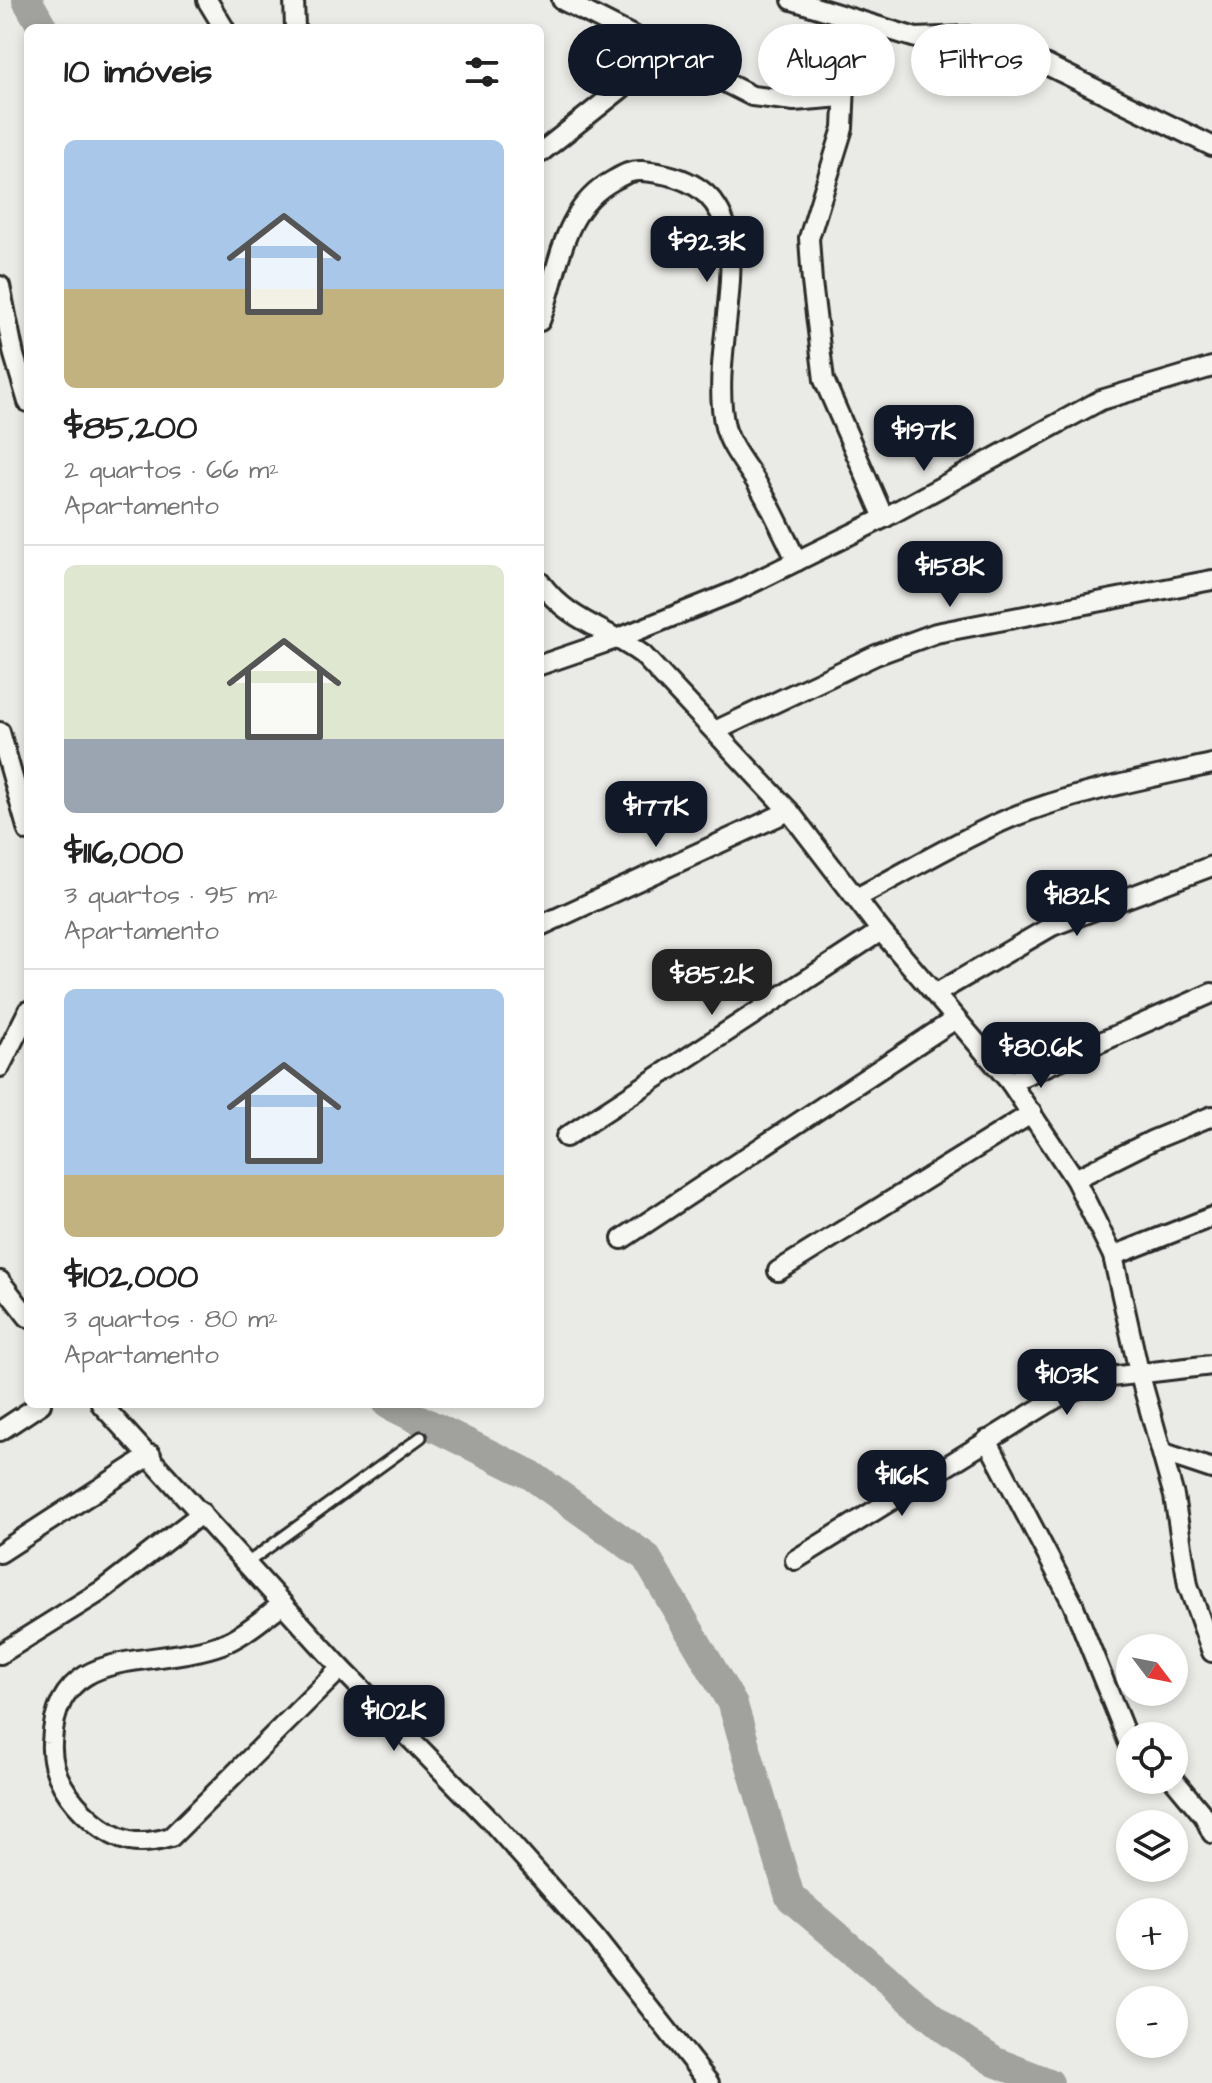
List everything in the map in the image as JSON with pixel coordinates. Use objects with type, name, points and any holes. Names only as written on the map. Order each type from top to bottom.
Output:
[{"type":"street","points":[[207,0],[222,24]]},
{"type":"street","points":[[294,0],[295,24]]},
{"type":"street","points":[[562,0],[609,24]]},
{"type":"street","points":[[792,0],[848,20],[916,38],[967,36],[1010,47],[1212,146]]},
{"type":"street","points":[[848,20],[840,144],[809,238],[812,282],[824,380],[884,518]]},
{"type":"street","points":[[742,91],[752,96],[794,101],[842,97]]},
{"type":"street","points":[[544,150],[612,96]]},
{"type":"street","points":[[544,309],[573,218],[585,201],[603,186],[633,170],[670,173],[707,192],[726,221],[730,252],[722,353],[725,427],[797,561]]},
{"type":"street","points":[[0,286],[24,389]]},
{"type":"street","points":[[544,664],[619,638],[736,591],[884,518],[1101,400],[1212,367]]},
{"type":"street","points":[[717,730],[876,655],[925,636],[1212,580]]},
{"type":"street","points":[[544,588],[555,603],[575,618],[619,638],[643,655],[717,730],[789,811],[858,897],[881,931],[1010,1082],[1075,1179],[1113,1256],[1139,1372],[1164,1453],[1188,1585],[1212,1652]]},
{"type":"street","points":[[1,738],[24,817]]},
{"type":"street","points":[[858,897],[1011,818],[1098,790],[1212,764]]},
{"type":"street","points":[[544,924],[789,811]]},
{"type":"street","points":[[935,994],[1052,926],[1212,866]]},
{"type":"street","points":[[566,1137],[881,931]]},
{"type":"street","points":[[1010,1082],[1212,993]]},
{"type":"street","points":[[0,1067],[24,1019]]},
{"type":"street","points":[[622,1239],[954,1020]]},
{"type":"street","points":[[778,1271],[1032,1113]]},
{"type":"street","points":[[1075,1179],[1153,1140],[1212,1116]]},
{"type":"street","points":[[1113,1256],[1212,1217]]},
{"type":"street","points":[[0,1281],[24,1312]]},
{"type":"street","points":[[795,1560],[1063,1394],[1110,1377],[1212,1365]]},
{"type":"street","points":[[0,1431],[35,1408]]},
{"type":"street","points":[[105,1408],[151,1455],[341,1668],[492,1822],[595,1938],[709,2083]]},
{"type":"street","points":[[987,1440],[1073,1604],[1120,1722]]},
{"type":"street","points":[[1164,1453],[1212,1469]]},
{"type":"street","points":[[0,1553],[151,1455]]},
{"type":"street","points":[[0,1654],[101,1591],[202,1513]]},
{"type":"street","points":[[283,1604],[227,1643],[200,1652],[96,1668],[74,1681],[60,1703],[52,1733],[51,1761],[62,1785],[85,1815],[113,1838],[135,1844],[171,1837],[341,1668]]},
{"type":"street","points":[[1186,1794],[1204,1816],[1212,1833]]},
{"type":"lane","points":[[247,1563],[421,1437]]},
{"type":"waterway","points":[[27,0],[41,24]]},
{"type":"waterway","points":[[396,1408],[531,1475],[646,1557],[733,1705],[790,1897],[947,2030],[995,2062],[1049,2083]]}]
